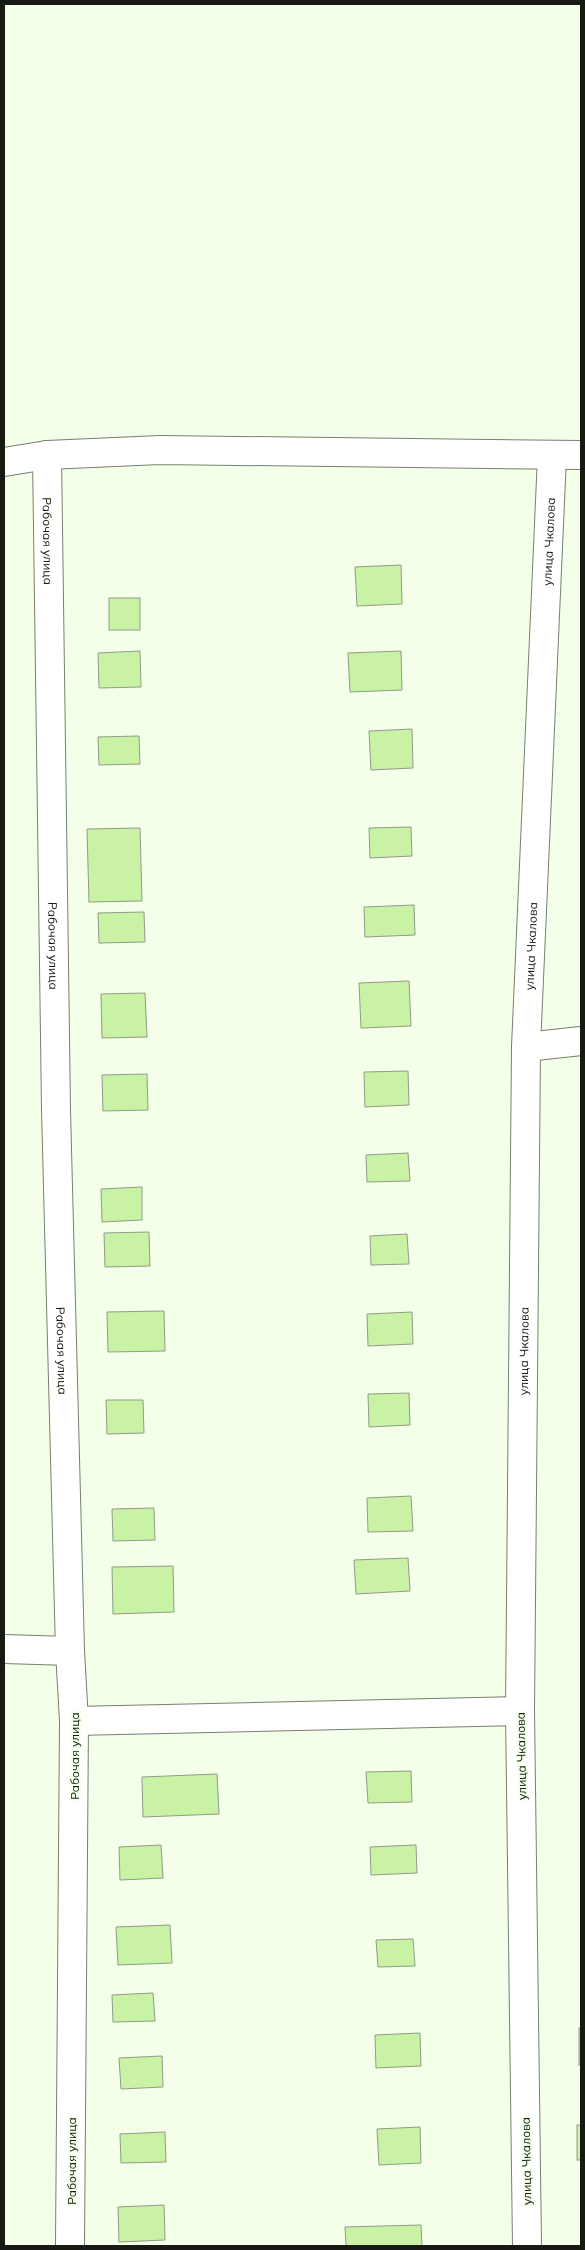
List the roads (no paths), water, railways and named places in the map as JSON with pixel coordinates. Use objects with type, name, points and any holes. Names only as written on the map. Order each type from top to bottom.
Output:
[{"type":"street","points":[[4,462],[47,455],[160,450],[581,455]]},
{"type":"street","name":"Рабочая улица","points":[[47,455],[55,1100],[70,1650],[74,1721],[70,2246]]},
{"type":"street","name":"улица Чкалова","points":[[527,2246],[520,1711],[526,1046],[552,456]]},
{"type":"street","points":[[526,1046],[581,1041]]},
{"type":"street","points":[[4,1649],[70,1650]]},
{"type":"street","points":[[74,1721],[520,1711]]}]
